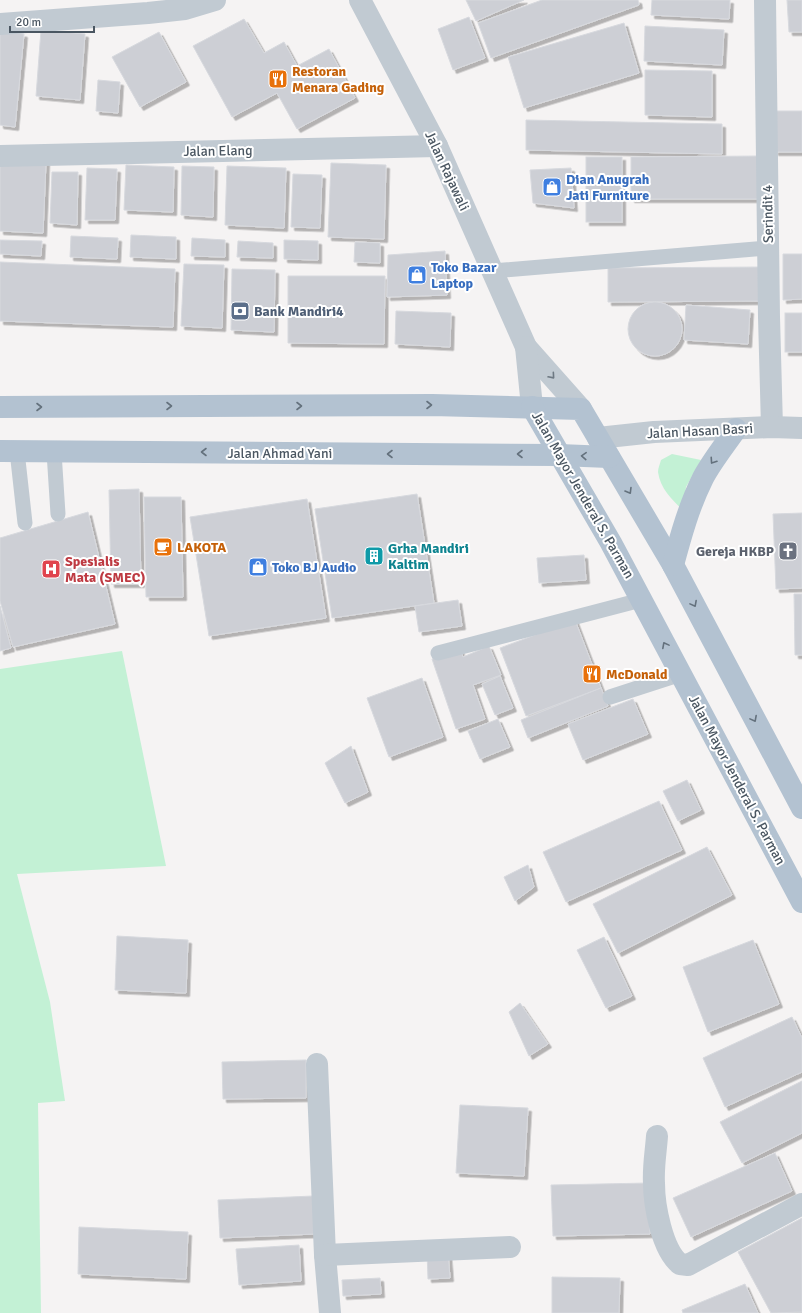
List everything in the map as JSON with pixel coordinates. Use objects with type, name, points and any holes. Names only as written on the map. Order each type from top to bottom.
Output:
[{"type":"main road","points":[[0,407],[432,405],[581,409],[673,565],[802,808]]},
{"type":"main road","name":"Jalan Mayor Jenderal S. Parman","points":[[532,407],[611,543],[802,902]]},
{"type":"main road","points":[[673,565],[688,513],[703,478],[736,429]]},
{"type":"main road","name":"Jalan Ahmad Yani","points":[[8,451],[559,454],[609,457]]},
{"type":"street","points":[[0,24],[148,14],[185,9],[215,0]]},
{"type":"street","name":"Jalan Rajawali","points":[[360,0],[437,146],[526,347]]},
{"type":"street","name":"Serindit 4","points":[[765,0],[772,427]]},
{"type":"street","name":"Jalan Elang","points":[[0,156],[437,146]]},
{"type":"street","points":[[526,347],[581,409]]},
{"type":"street","name":"Jalan Mayor Jenderal S. Parman","points":[[526,347],[532,407]]},
{"type":"street","name":"Jalan Hasan Basri","points":[[598,438],[654,432],[772,427],[802,428]]},
{"type":"street","points":[[317,1064],[325,1254],[330,1313]]},
{"type":"street","points":[[658,1136],[654,1182],[656,1208],[663,1235],[673,1256],[680,1264],[688,1265],[802,1204]]},
{"type":"street","points":[[325,1254],[510,1247]]},
{"type":"lane","points":[[492,271],[768,248]]},
{"type":"lane","points":[[8,451],[25,523]]},
{"type":"lane","points":[[54,452],[58,514]]},
{"type":"lane","points":[[438,652],[641,600]]},
{"type":"lane","points":[[610,697],[681,674]]},
{"type":"green space","points":[[672,454],[701,460],[686,487],[683,510],[671,498],[659,478],[658,472],[661,460]]},
{"type":"green space","points":[[122,651],[166,866],[17,874],[50,1002],[65,1101],[38,1103],[41,1313],[0,1313],[0,669]]},
{"type":"building","points":[[466,0],[524,0],[476,21]]},
{"type":"building","points":[[542,0],[638,0],[639,5],[491,58],[478,23]]},
{"type":"building","points":[[652,0],[730,0],[729,19],[651,15]]},
{"type":"building","points":[[787,0],[802,0],[802,32],[789,32]]},
{"type":"building","points":[[469,17],[485,58],[453,70],[438,29]]},
{"type":"building","name":"Restoran Menara Gading","points":[[244,19],[264,53],[284,42],[297,66],[329,49],[355,98],[297,129],[277,93],[232,117],[193,46]]},
{"type":"building","points":[[624,23],[639,73],[524,108],[508,57]]},
{"type":"building","points":[[645,26],[724,30],[722,65],[644,61]]},
{"type":"building","points":[[41,30],[85,34],[80,100],[36,96]]},
{"type":"building","points":[[0,31],[24,34],[15,127],[0,125]]},
{"type":"building","points":[[159,32],[186,82],[140,107],[112,57]]},
{"type":"building","points":[[645,70],[712,71],[712,117],[645,115]]},
{"type":"building","points":[[98,80],[120,82],[118,113],[96,111]]},
{"type":"building","points":[[774,111],[802,111],[802,152],[775,152]]},
{"type":"building","points":[[526,120],[722,124],[722,154],[526,150]]},
{"type":"building","points":[[760,156],[760,199],[631,199],[631,157]]},
{"type":"building","points":[[586,157],[622,157],[622,222],[586,222]]},
{"type":"building","points":[[0,160],[46,162],[43,233],[0,231]]},
{"type":"building","points":[[331,163],[386,165],[384,239],[328,237]]},
{"type":"building","points":[[126,165],[174,167],[173,212],[124,210]]},
{"type":"building","points":[[182,166],[214,167],[213,217],[181,215]]},
{"type":"building","points":[[227,166],[286,168],[284,228],[225,225]]},
{"type":"building","points":[[87,168],[117,169],[115,220],[85,220]]},
{"type":"building","name":"Dian Anugrah Jati Furniture","points":[[571,168],[574,208],[533,203],[530,170]]},
{"type":"building","points":[[52,172],[78,172],[77,225],[50,223]]},
{"type":"building","points":[[293,174],[322,175],[320,228],[291,227]]},
{"type":"building","points":[[131,235],[176,237],[176,259],[130,257]]},
{"type":"building","points":[[71,236],[118,238],[117,259],[70,257]]},
{"type":"building","points":[[192,238],[225,240],[225,257],[191,256]]},
{"type":"building","points":[[0,240],[42,241],[41,256],[0,254]]},
{"type":"building","points":[[284,240],[318,241],[318,260],[284,259]]},
{"type":"building","points":[[238,241],[273,243],[273,258],[237,257]]},
{"type":"building","points":[[355,242],[380,243],[380,263],[354,262]]},
{"type":"building","name":"Toko Bazar Laptop","points":[[445,251],[447,295],[387,297],[388,255]]},
{"type":"building","points":[[783,254],[802,254],[802,299],[783,300]]},
{"type":"building","points":[[0,262],[175,269],[173,327],[0,321]]},
{"type":"building","points":[[184,264],[224,265],[222,328],[181,326]]},
{"type":"building","points":[[760,267],[760,301],[608,302],[608,268]]},
{"type":"building","points":[[232,269],[275,270],[274,332],[231,330]]},
{"type":"building","points":[[288,276],[385,276],[384,344],[288,343]]},
{"type":"building","points":[[650,302],[660,302],[670,306],[678,314],[682,324],[682,334],[678,344],[670,352],[660,356],[650,356],[640,352],[632,344],[628,334],[628,324],[632,314],[640,306]]},
{"type":"building","points":[[686,305],[750,310],[748,344],[684,340]]},
{"type":"building","points":[[396,311],[451,313],[450,347],[395,344]]},
{"type":"building","points":[[785,313],[802,313],[802,352],[785,352]]},
{"type":"building","points":[[139,489],[141,584],[111,584],[109,490]]},
{"type":"building","name":"Grha Mandiri Kaltim","points":[[417,494],[434,603],[332,618],[315,509]]},
{"type":"building","name":"LAKOTA","points":[[144,497],[181,497],[183,597],[146,597]]},
{"type":"building","name":"Toko BJ Audio","points":[[307,499],[326,618],[209,636],[190,517]]},
{"type":"building","name":"Spesialis Mata (SMEC)","points":[[88,512],[115,624],[13,647],[0,601],[0,538]]},
{"type":"building","name":"Gereja HKBP","points":[[802,513],[802,588],[776,589],[773,514]]},
{"type":"building","points":[[584,555],[586,580],[539,583],[537,558]]},
{"type":"building","points":[[794,594],[802,594],[802,655],[795,655]]},
{"type":"building","points":[[458,600],[462,626],[419,632],[415,606]]},
{"type":"building","points":[[0,606],[11,648],[0,651]]},
{"type":"building","points":[[575,620],[601,688],[526,716],[500,648]]},
{"type":"building","points":[[489,646],[501,675],[473,685],[485,719],[456,729],[432,659],[460,649],[463,657]]},
{"type":"building","points":[[500,676],[513,708],[495,715],[482,684]]},
{"type":"building","points":[[422,678],[443,737],[389,757],[367,698]]},
{"type":"building","points":[[601,688],[608,706],[528,738],[521,720]]},
{"type":"building","points":[[633,699],[648,734],[583,760],[568,724]]},
{"type":"building","points":[[498,719],[510,747],[480,759],[468,731]]},
{"type":"building","points":[[351,746],[368,792],[345,803],[325,763]]},
{"type":"building","points":[[687,780],[701,810],[678,821],[663,791]]},
{"type":"building","points":[[659,801],[682,850],[566,902],[543,852]]},
{"type":"building","points":[[707,847],[732,895],[618,953],[593,904]]},
{"type":"building","points":[[528,865],[534,887],[515,901],[504,877]]},
{"type":"building","points":[[117,936],[188,940],[186,993],[115,990]]},
{"type":"building","points":[[604,937],[632,996],[606,1008],[577,950]]},
{"type":"building","points":[[753,940],[779,1004],[708,1032],[683,967]]},
{"type":"building","points":[[520,1003],[548,1044],[529,1056],[509,1012]]},
{"type":"building","points":[[792,1017],[802,1038],[802,1072],[725,1107],[703,1058]]},
{"type":"building","points":[[306,1060],[306,1098],[223,1099],[222,1062]]},
{"type":"building","points":[[802,1081],[802,1133],[742,1163],[720,1122]]},
{"type":"building","points":[[460,1105],[528,1108],[524,1176],[456,1173]]},
{"type":"building","points":[[775,1153],[792,1191],[691,1237],[673,1198]]},
{"type":"building","points":[[648,1183],[650,1234],[553,1236],[551,1185]]},
{"type":"building","points":[[313,1196],[315,1234],[220,1238],[218,1200]]},
{"type":"building","points":[[802,1218],[802,1312],[771,1313],[738,1252]]},
{"type":"building","points":[[79,1227],[188,1232],[186,1279],[78,1274]]},
{"type":"building","points":[[299,1245],[301,1281],[239,1285],[236,1249]]},
{"type":"building","points":[[448,1252],[450,1278],[428,1279],[427,1253]]},
{"type":"building","points":[[552,1277],[620,1278],[619,1313],[552,1313]]},
{"type":"building","points":[[380,1278],[381,1294],[343,1296],[342,1280]]},
{"type":"building","points":[[745,1284],[758,1313],[683,1313],[682,1310]]},
{"type":"place","name":"Restoran Menara Gading","points":[[278,79]]},
{"type":"place","name":"Dian Anugrah Jati Furniture","points":[[552,187]]},
{"type":"place","name":"Toko Bazar Laptop","points":[[417,275]]},
{"type":"place","name":"Bank Mandiri4","points":[[240,311]]},
{"type":"place","name":"LAKOTA","points":[[163,547]]},
{"type":"place","name":"Gereja HKBP","points":[[788,551]]},
{"type":"place","name":"Grha Mandiri Kaltim","points":[[374,556]]},
{"type":"place","name":"Toko BJ Audio","points":[[258,567]]},
{"type":"place","name":"Spesialis Mata (SMEC)","points":[[51,569]]},
{"type":"place","name":"McDonald","points":[[592,674]]}]
